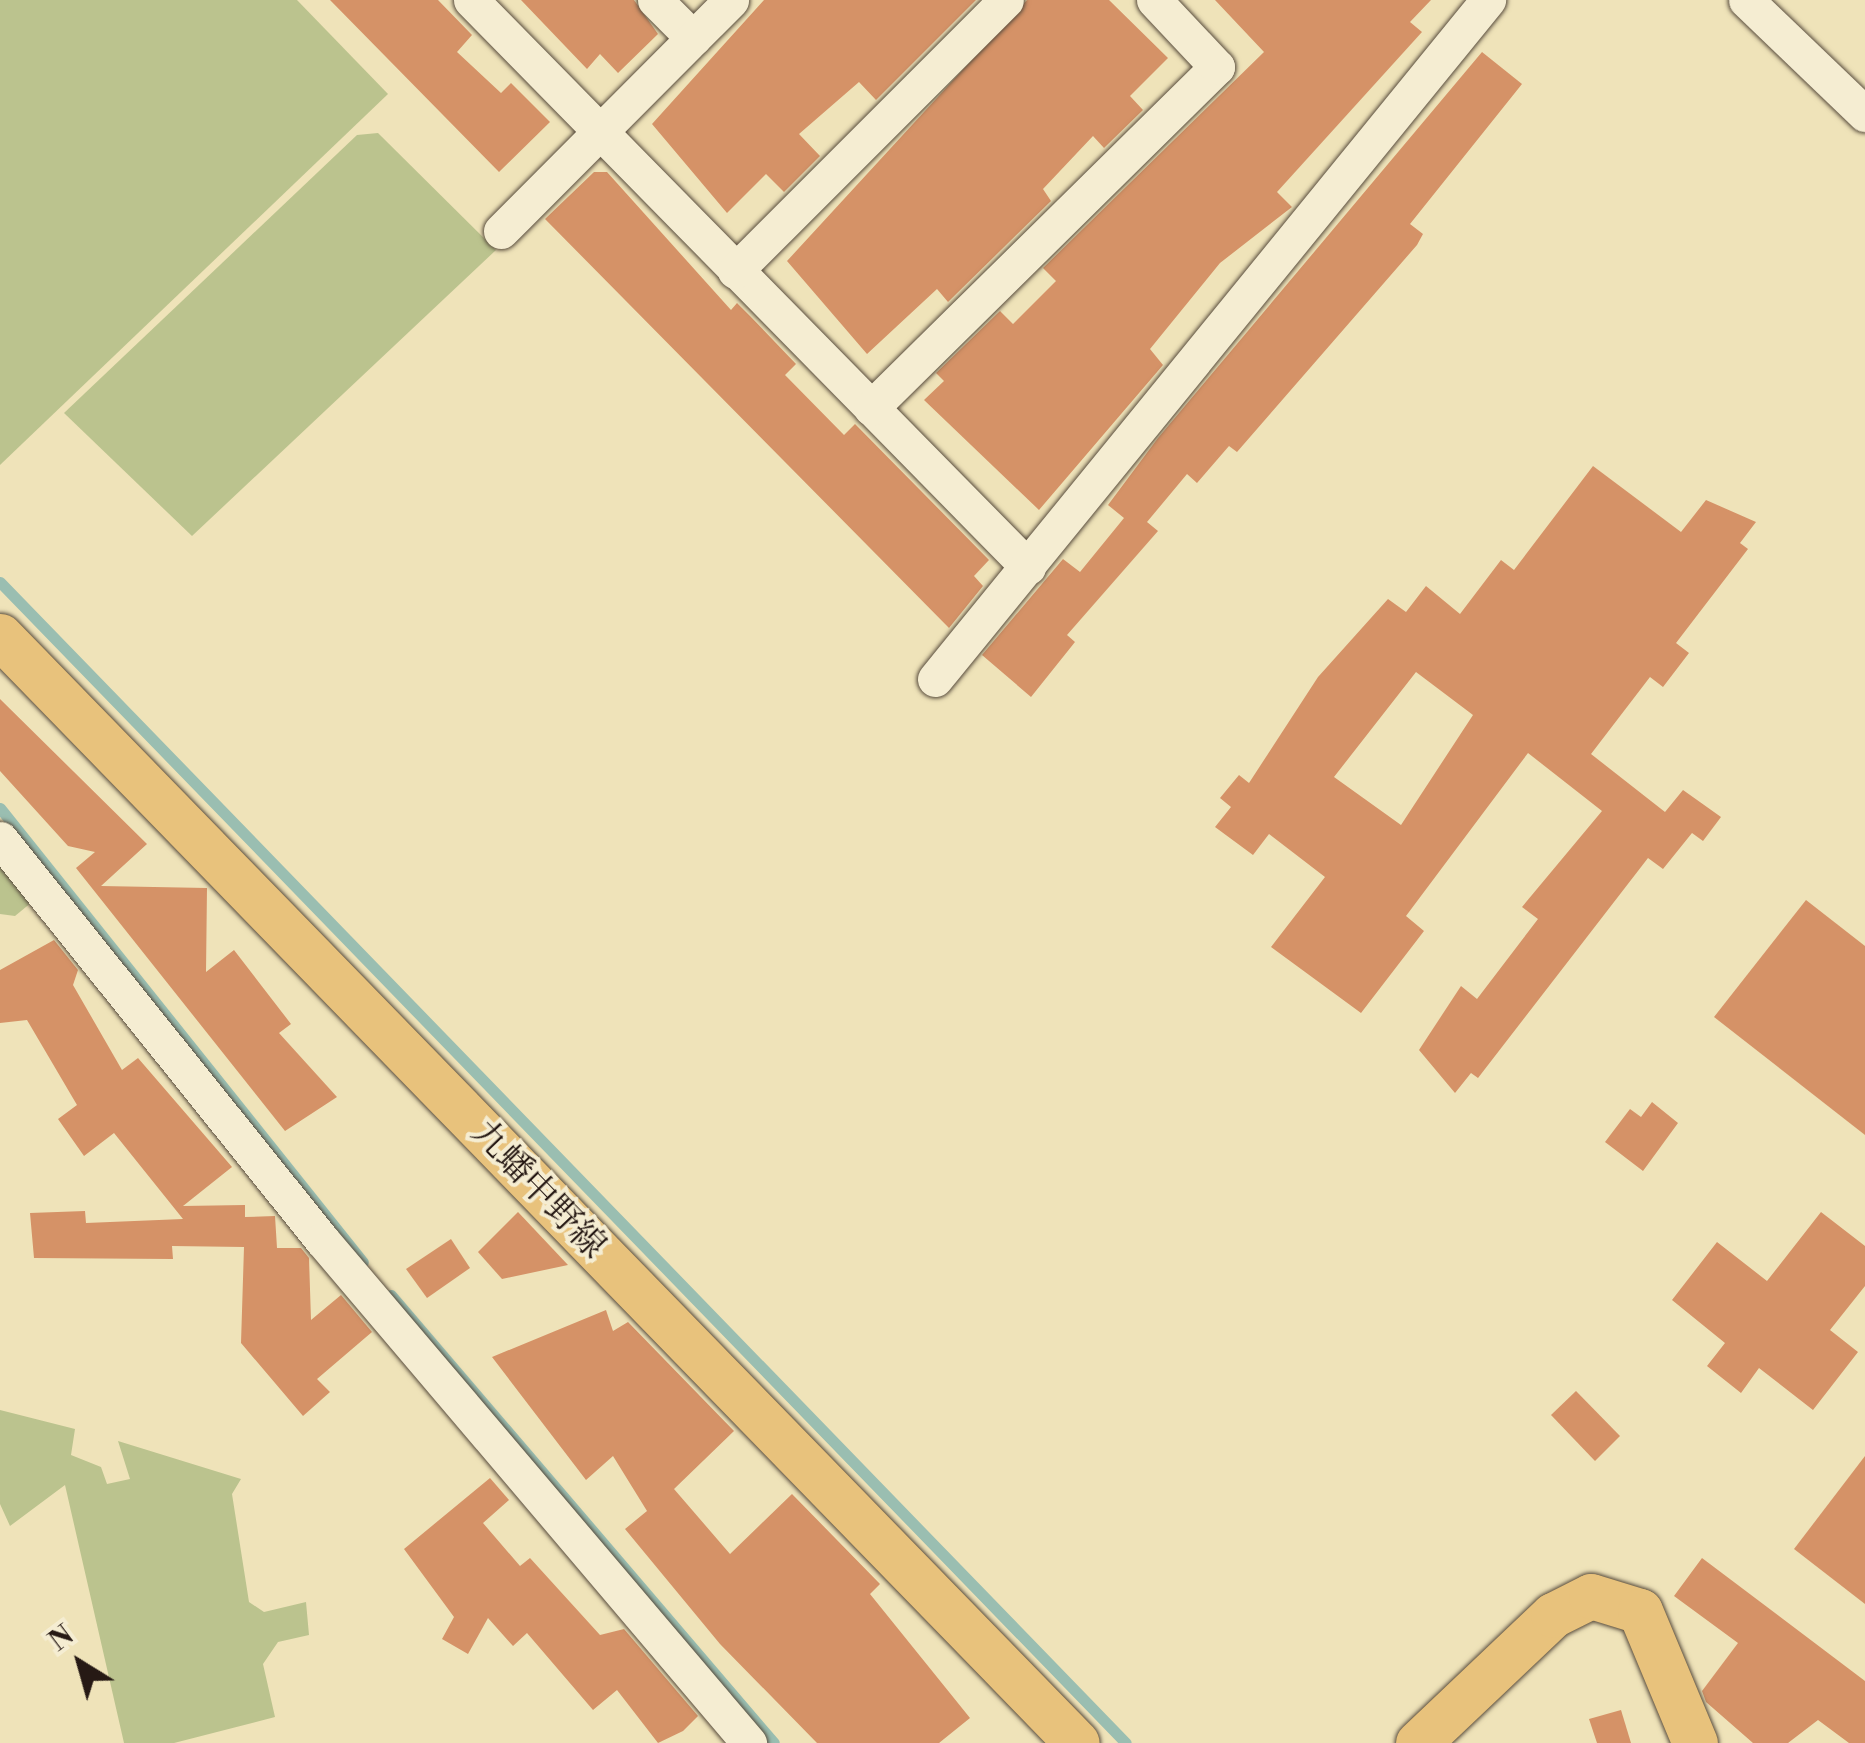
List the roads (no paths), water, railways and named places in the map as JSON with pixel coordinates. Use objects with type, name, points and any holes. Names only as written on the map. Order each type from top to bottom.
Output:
[{"type":"main road","name":"九蟠中野線","points":[[0,636],[1077,1743]]},
{"type":"main road","points":[[1418,1743],[1553,1615],[1591,1596],[1640,1611],[1695,1743]]},
{"type":"street","points":[[471,0],[1028,567]]},
{"type":"street","points":[[655,0],[693,38]]},
{"type":"street","points":[[501,231],[731,0]]},
{"type":"street","points":[[735,271],[1006,0]]},
{"type":"street","points":[[871,408],[1217,67],[1154,0]]},
{"type":"street","points":[[935,679],[1488,0]]},
{"type":"street","points":[[1746,0],[1865,114]]},
{"type":"street","points":[[0,839],[322,1240],[749,1743]]},
{"type":"waterway","points":[[0,582],[1126,1743]]},
{"type":"waterway","points":[[0,808],[363,1262]]},
{"type":"waterway","points":[[391,1295],[774,1743]]}]
